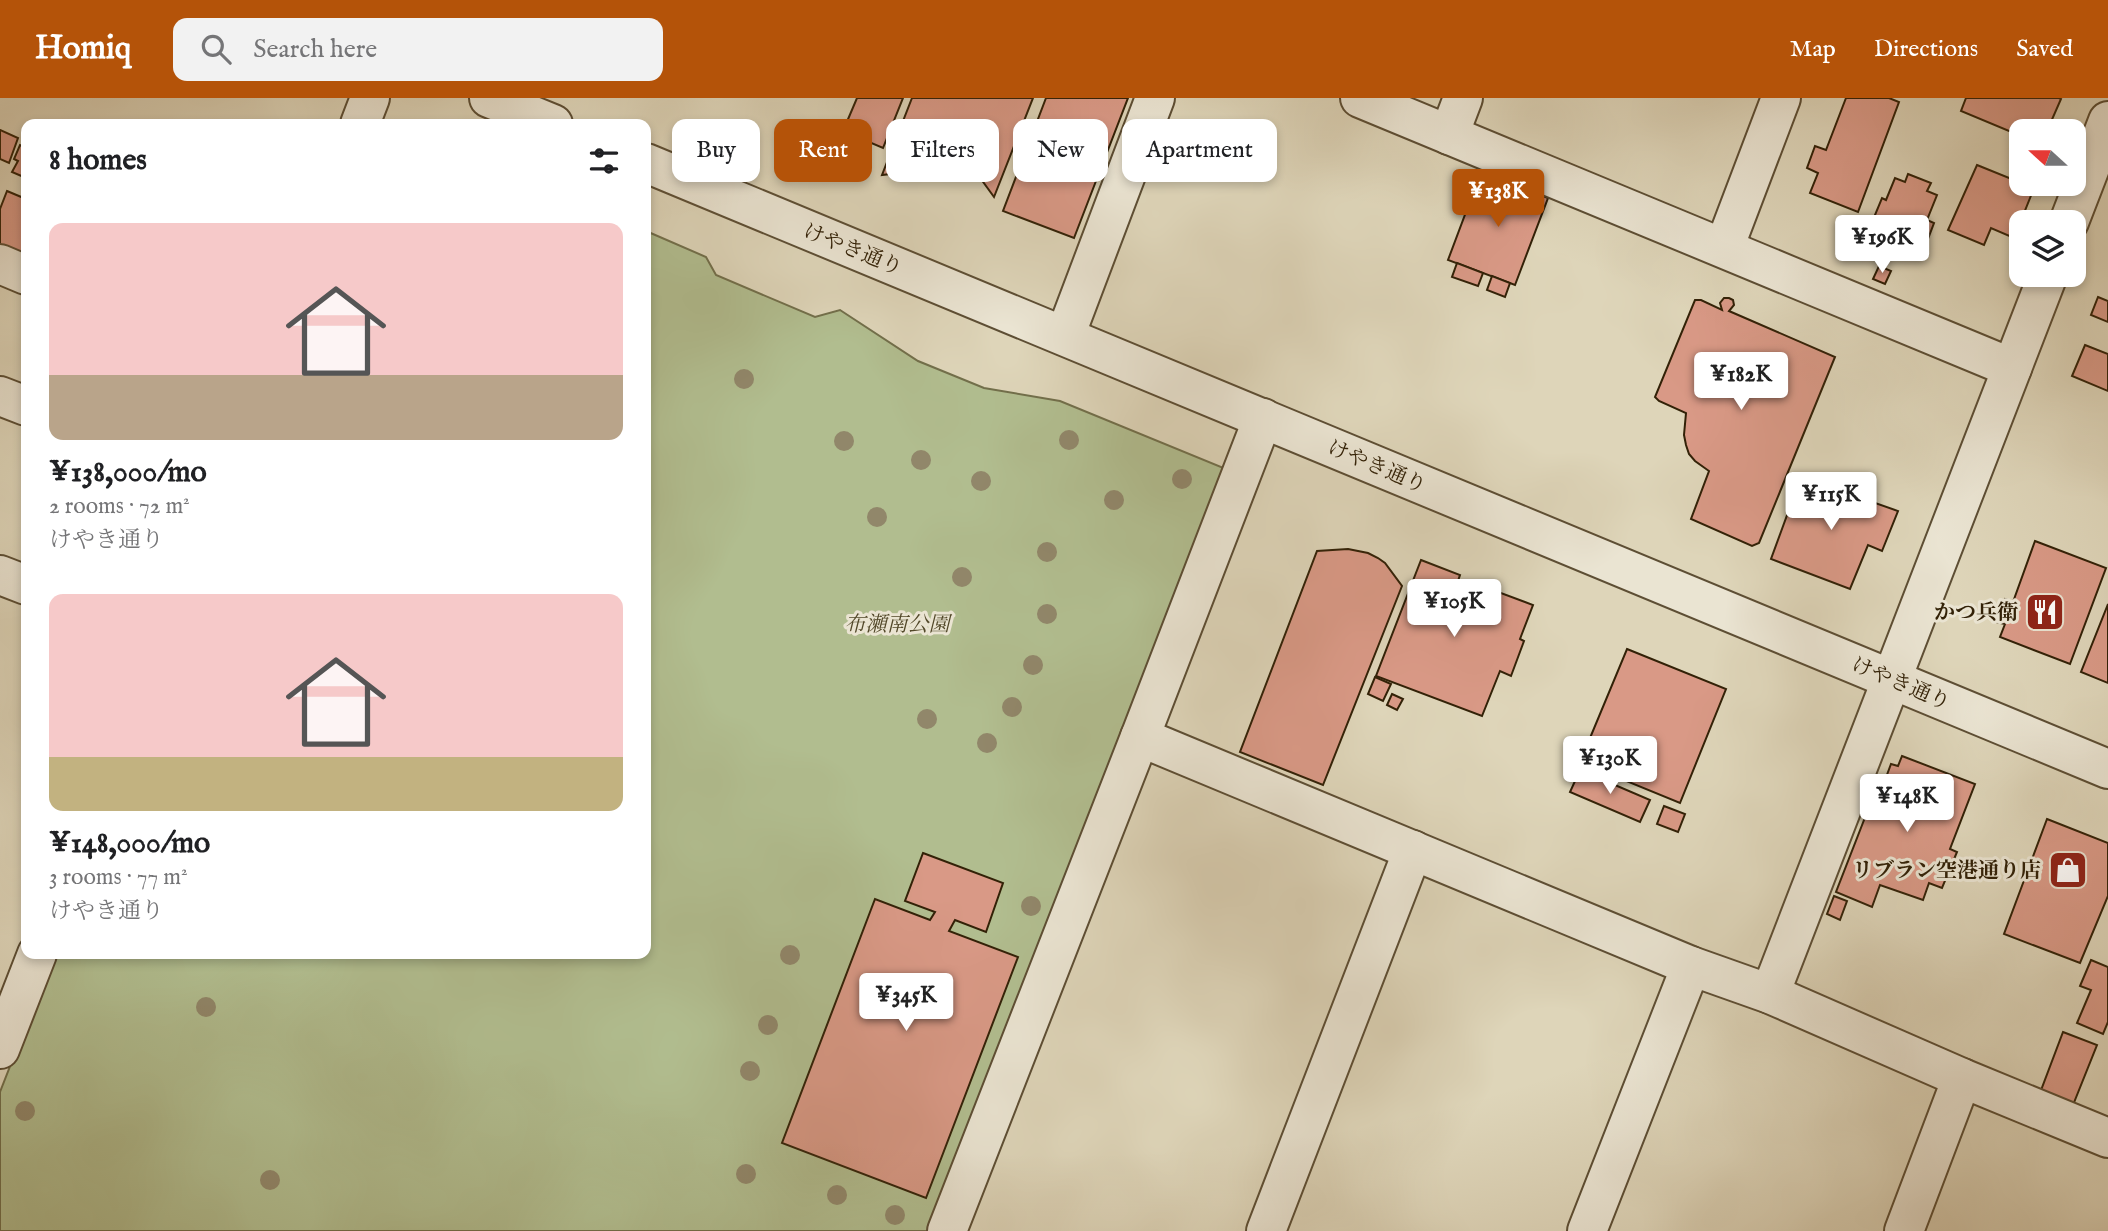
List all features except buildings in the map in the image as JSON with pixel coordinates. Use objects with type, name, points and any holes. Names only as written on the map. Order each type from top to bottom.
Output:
[{"type":"street","points":[[362,119],[370,98]]},
{"type":"street","points":[[489,98],[541,119]]},
{"type":"street","points":[[1065,336],[1155,98]]},
{"type":"street","points":[[1360,98],[2012,368]]},
{"type":"street","points":[[1449,135],[1463,98]]},
{"type":"street","points":[[1724,248],[1781,98]]},
{"type":"street","points":[[2074,210],[2108,121]]},
{"type":"street","name":"けやき通り","points":[[651,165],[2108,769]]},
{"type":"street","points":[[1770,994],[2043,287]]},
{"type":"street","points":[[0,396],[21,404]]},
{"type":"street","points":[[947,1231],[1106,794],[1140,737],[1263,418]]},
{"type":"street","points":[[0,575],[21,583]]},
{"type":"street","points":[[1140,737],[1691,965],[1770,994],[2108,1138]]},
{"type":"street","points":[[1266,1231],[1412,850]]},
{"type":"street","points":[[2,1038],[35,959]]},
{"type":"street","points":[[1587,1231],[1691,965]]},
{"type":"street","points":[[1903,1231],[1962,1078]]},
{"type":"green space","name":"布瀬南公園","points":[[651,233],[706,257],[716,275],[815,317],[840,310],[918,361],[984,388],[1060,401],[1226,469],[928,1231],[0,1231],[0,1092],[52,959],[651,959]]},
{"type":"place","name":"かつ兵衛","points":[[2045,612]]},
{"type":"place","name":"リブラン空港通り店","points":[[2068,870]]}]
